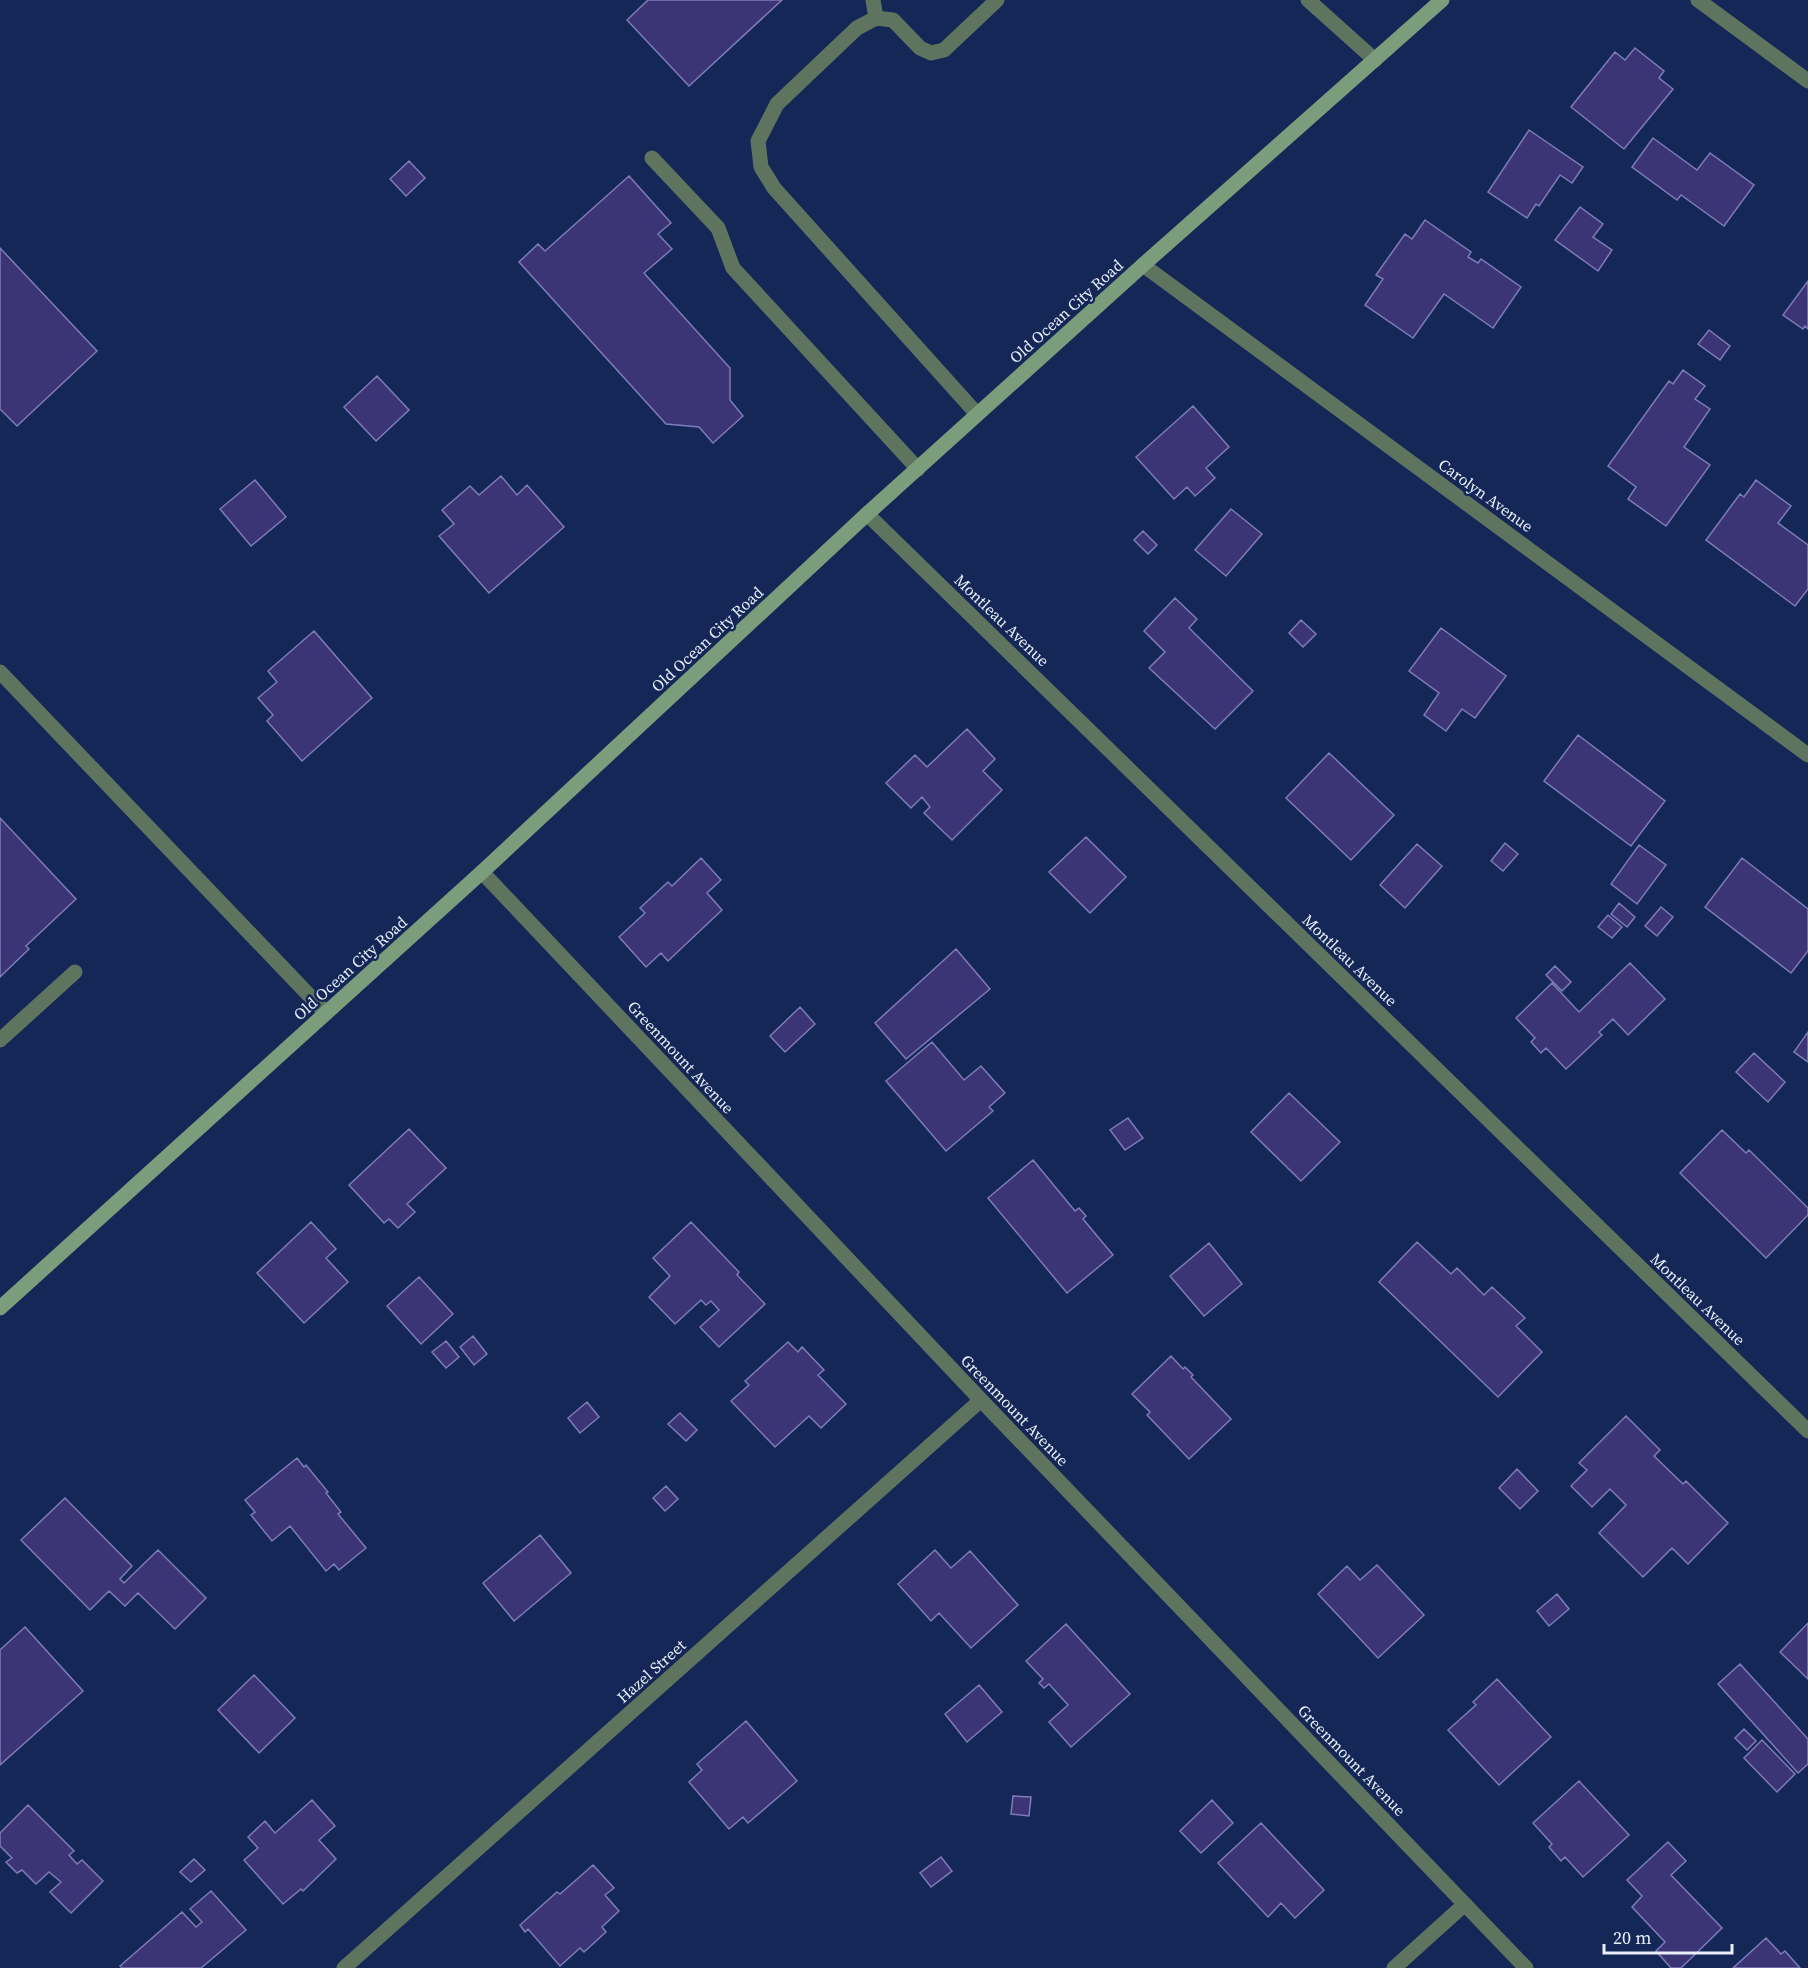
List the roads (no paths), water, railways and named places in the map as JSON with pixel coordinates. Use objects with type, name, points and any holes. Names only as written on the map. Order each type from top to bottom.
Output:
[{"type":"main road","name":"Old Ocean City Road","points":[[0,1308],[482,872],[977,414],[1442,0]]},
{"type":"street","points":[[873,0],[876,18]]},
{"type":"street","points":[[977,414],[774,188],[761,167],[758,141],[777,104],[857,28],[876,18],[893,20],[920,48],[931,53],[944,50],[997,0]]},
{"type":"street","points":[[1308,0],[1375,60]]},
{"type":"street","points":[[1698,0],[1808,81]]},
{"type":"street","points":[[652,158],[718,228],[733,268],[918,469]]},
{"type":"street","name":"Carolyn Avenue","points":[[1143,265],[1808,755]]},
{"type":"street","name":"Montleau Avenue","points":[[867,514],[1808,1431]]},
{"type":"street","points":[[0,672],[327,1013]]},
{"type":"street","name":"Greenmount Avenue","points":[[482,872],[981,1400],[1526,1968]]},
{"type":"street","points":[[0,1040],[75,972]]},
{"type":"street","name":"Hazel Street","points":[[344,1968],[981,1400]]},
{"type":"street","points":[[1394,1968],[1465,1905]]}]
